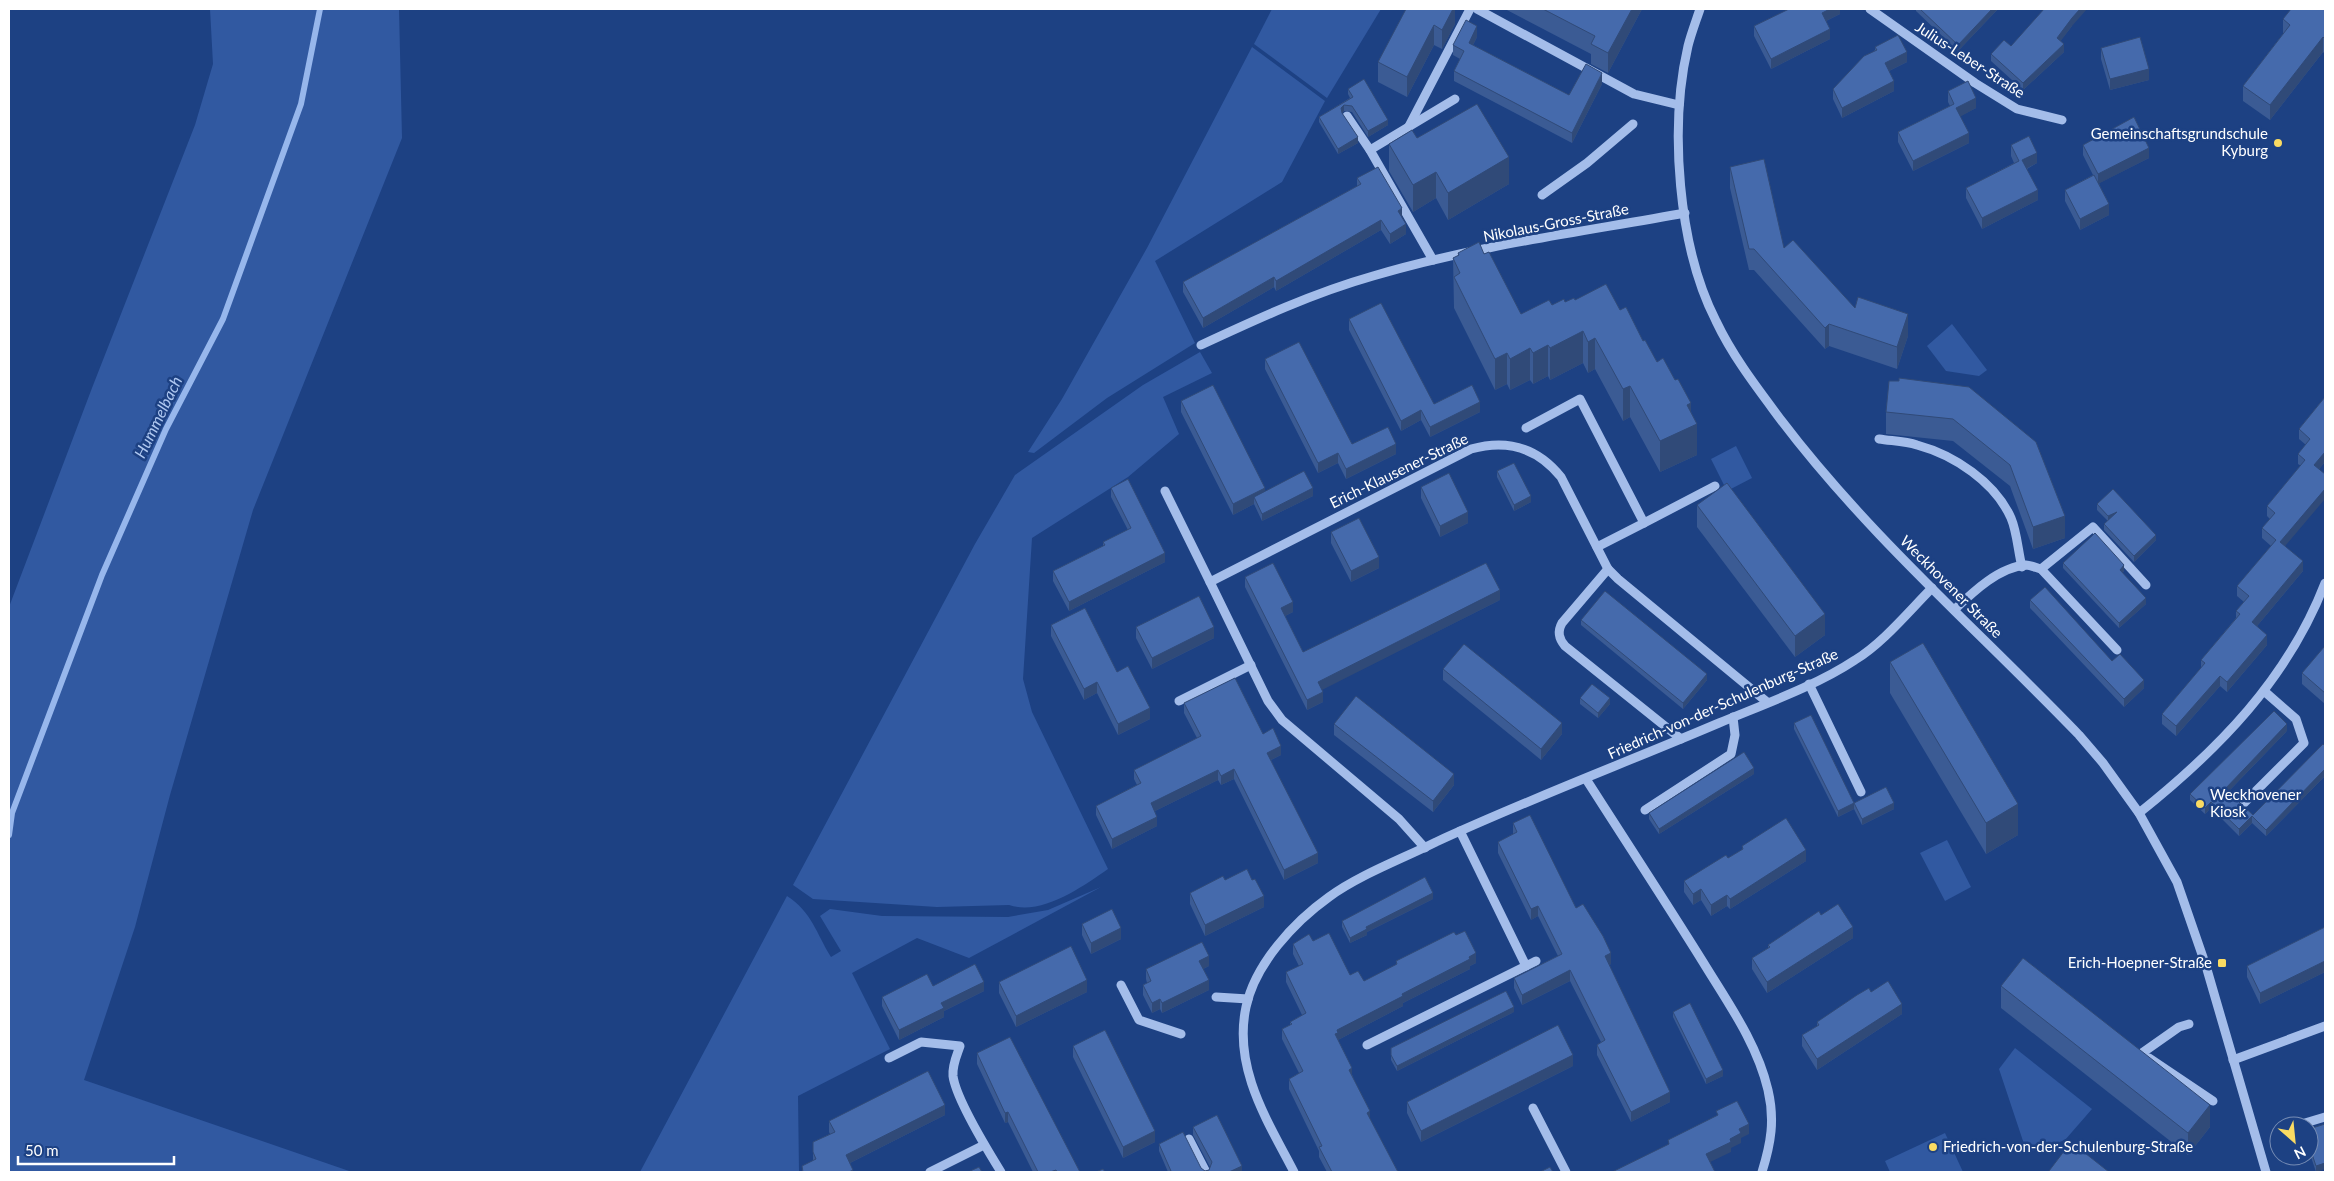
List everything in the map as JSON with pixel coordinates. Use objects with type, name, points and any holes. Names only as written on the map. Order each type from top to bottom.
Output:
[{"type":"street","points":[[1408,128],[1470,9]]},
{"type":"street","points":[[1477,9],[1634,94],[1679,105]]},
{"type":"street","name":"Weckhovener Straße","points":[[1700,9],[1688,47],[1679,105],[1679,166],[1685,213],[1694,258],[1706,298],[1716,322],[1752,381],[1823,473],[1860,515],[2079,735],[2103,763],[2139,813],[2164,856],[2188,910],[2266,1172]]},
{"type":"street","name":"Julius-Leber-Straße","points":[[1870,9],[1975,83],[2017,109],[2062,120]]},
{"type":"street","points":[[1370,150],[1455,99]]},
{"type":"street","points":[[1347,116],[1370,150],[1433,260]]},
{"type":"street","points":[[1542,195],[1587,163],[1633,124]]},
{"type":"street","name":"Nikolaus-Gross-Straße","points":[[1201,346],[1316,294],[1372,276],[1433,260],[1685,213]]},
{"type":"street","points":[[1526,428],[1580,400],[1644,523]]},
{"type":"street","points":[[1879,440],[1914,444],[1936,451],[1967,469],[1994,491],[2011,518],[2022,567]]},
{"type":"street","name":"Erich-Klausener-Straße","points":[[1210,582],[1456,456],[1487,445],[1504,444],[1519,448],[1543,459],[1553,467],[1561,477],[1608,568],[1618,579],[1767,702]]},
{"type":"street","points":[[1596,547],[1714,486]]},
{"type":"street","points":[[1164,491],[1268,700],[1282,720],[1399,819],[1425,848]]},
{"type":"street","points":[[2041,570],[2093,528],[2146,585]]},
{"type":"street","points":[[1954,610],[1974,592],[2003,572],[2026,565],[2041,570],[2117,650]]},
{"type":"street","points":[[1608,568],[1562,623],[1559,637],[1565,646],[1681,739]]},
{"type":"street","points":[[2139,813],[2203,759],[2264,691],[2302,632],[2325,583]]},
{"type":"street","name":"Friedrich-von-der-Schulenburg-Straße","points":[[1294,1172],[1250,1082],[1243,1022],[1253,985],[1272,955],[1311,910],[1346,886],[1460,831],[1733,717],[1808,684],[1856,660],[1872,648],[1932,588]]},
{"type":"street","points":[[1179,701],[1251,665]]},
{"type":"street","points":[[1808,684],[1861,792]]},
{"type":"street","points":[[2244,803],[2304,743],[2296,719],[2264,691]]},
{"type":"street","points":[[1645,810],[1730,754],[1735,735],[1733,717]]},
{"type":"street","points":[[1586,779],[1693,946],[1753,1048],[1762,1070],[1772,1112],[1773,1132],[1762,1172]]},
{"type":"street","points":[[1460,831],[1526,966]]},
{"type":"street","points":[[1367,1045],[1536,961]]},
{"type":"street","points":[[1121,985],[1139,1020],[1182,1034]]},
{"type":"street","points":[[1216,997],[1248,999]]},
{"type":"street","points":[[2189,1024],[2139,1050],[2213,1101]]},
{"type":"street","points":[[2233,1060],[2325,1026]]},
{"type":"street","points":[[889,1058],[921,1042],[960,1046],[953,1066],[953,1076],[984,1144],[1001,1172]]},
{"type":"street","points":[[1533,1108],[1566,1172]]},
{"type":"street","points":[[1189,1139],[1206,1172]]},
{"type":"street","points":[[930,1172],[984,1144]]},
{"type":"shaded area","points":[[210,9],[399,9],[402,138],[253,510],[170,795],[135,927],[84,1080],[352,1172],[9,1172],[9,607],[195,125],[213,64]]},
{"type":"shaded area","points":[[1272,9],[1381,9],[1327,98],[1254,44]]},
{"type":"shaded area","points":[[1252,47],[1325,101],[1282,182],[1155,261],[1195,343],[1107,398],[1034,453],[1028,452],[1062,399],[1147,248]]},
{"type":"shaded area","points":[[1952,324],[1987,370],[1979,376],[1946,371],[1927,346]]},
{"type":"shaded area","points":[[1200,352],[1212,373],[1163,397],[1179,434],[1128,477],[1032,538],[1023,679],[1032,712],[1108,869],[1061,898],[1035,907],[1009,905],[937,907],[813,899],[793,885],[975,544],[1015,475],[1143,385]]},
{"type":"shaded area","points":[[1736,446],[1752,478],[1727,491],[1711,459]]},
{"type":"shaded area","points":[[1947,840],[1971,887],[1945,901],[1920,853]]},
{"type":"shaded area","points":[[1101,887],[969,958],[917,938],[852,973],[890,1049],[798,1096],[799,1172],[640,1172],[787,896],[808,916],[831,957],[841,951],[820,916],[830,909],[882,916],[1008,917],[1048,910]]},
{"type":"shaded area","points":[[2015,1048],[2092,1109],[2065,1140],[2027,1153],[1999,1069]]},
{"type":"shaded area","name":"Friedrich-von-der-Schulenburg-Straße","points":[[1945,1133],[1963,1172],[1890,1172],[1885,1161]]},
{"type":"building","points":[[1406,9],[1453,9],[1442,30],[1434,25],[1407,77],[1378,62]]},
{"type":"building","points":[[1543,9],[1632,9],[1608,53],[1591,44],[1595,36]]},
{"type":"building","points":[[1789,9],[1830,9],[1822,13],[1830,29],[1771,59],[1754,26]]},
{"type":"building","points":[[1920,9],[1992,9],[1958,45]]},
{"type":"building","points":[[2044,9],[2080,9],[2057,38],[2064,44],[2023,83],[1991,54],[2004,40],[2011,46]]},
{"type":"building","points":[[2291,9],[2325,9],[2325,39],[2323,37],[2270,105],[2243,86],[2290,25],[2283,19]]},
{"type":"building","points":[[1466,20],[1477,26],[1469,43],[1569,95],[1586,64],[1602,73],[1572,133],[1454,71],[1464,51],[1453,45]]},
{"type":"building","points":[[1898,35],[1907,52],[1885,63],[1894,81],[1842,108],[1833,89],[1864,56],[1877,50],[1875,47]]},
{"type":"building","points":[[2140,37],[2149,69],[2110,79],[2101,48]]},
{"type":"building","points":[[1364,79],[1388,120],[1368,131],[1352,106],[1344,105],[1341,108],[1342,113],[1358,137],[1338,149],[1319,117],[1353,97],[1348,89]]},
{"type":"building","points":[[1968,81],[1976,98],[1956,108],[1969,133],[1913,161],[1898,132],[1954,104],[1948,91]]},
{"type":"building","points":[[1477,104],[1509,157],[1448,193],[1436,172],[1413,185],[1389,144],[1412,130],[1417,138]]},
{"type":"building","points":[[2134,117],[2149,148],[2098,174],[2083,145]]},
{"type":"building","points":[[2029,136],[2037,153],[2022,160],[2038,190],[1982,218],[1966,188],[2019,161],[2011,145]]},
{"type":"building","points":[[1764,159],[1784,248],[1793,240],[1855,308],[1858,297],[1908,314],[1897,347],[1829,324],[1825,328],[1754,249],[1749,249],[1730,167]]},
{"type":"building","points":[[1378,167],[1402,208],[1398,211],[1406,224],[1390,234],[1381,220],[1276,281],[1274,277],[1203,318],[1183,282],[1361,184],[1357,178]]},
{"type":"building","points":[[2094,175],[2109,204],[2080,219],[2065,190]]},
{"type":"building","points":[[1479,242],[1484,254],[1489,252],[1521,314],[1549,300],[1552,305],[1564,299],[1565,302],[1574,298],[1575,300],[1606,284],[1620,310],[1626,307],[1643,341],[1645,340],[1657,362],[1663,358],[1675,380],[1678,379],[1691,403],[1687,405],[1697,424],[1660,441],[1630,386],[1623,389],[1595,338],[1588,342],[1583,331],[1550,348],[1548,345],[1533,353],[1530,348],[1510,359],[1507,353],[1495,359],[1454,277],[1460,273],[1453,258],[1459,255],[1458,253]]},
{"type":"building","points":[[1381,303],[1434,404],[1472,385],[1480,402],[1430,427],[1421,410],[1401,421],[1349,319]]},
{"type":"building","points":[[1299,342],[1352,444],[1388,427],[1396,444],[1346,469],[1338,453],[1318,463],[1265,359]]},
{"type":"building","points":[[1899,378],[1969,387],[2036,442],[2065,516],[2033,527],[2010,465],[1953,419],[1886,412],[1889,381],[1899,381]]},
{"type":"building","points":[[1213,385],[1265,488],[1233,504],[1181,401]]},
{"type":"building","points":[[2325,397],[2325,452],[2314,465],[2325,474],[2325,489],[2280,542],[2303,561],[2252,622],[2267,635],[2227,682],[2220,676],[2176,726],[2162,714],[2205,663],[2201,660],[2240,614],[2236,611],[2249,596],[2237,586],[2276,540],[2262,528],[2275,513],[2267,506],[2305,460],[2298,454],[2310,439],[2299,429]]},
{"type":"building","points":[[1514,463],[1531,496],[1514,505],[1497,471]]},
{"type":"building","points":[[1304,471],[1313,488],[1262,514],[1254,497]]},
{"type":"building","points":[[1449,473],[1468,512],[1440,526],[1421,487]]},
{"type":"building","points":[[1128,479],[1165,553],[1069,602],[1053,571],[1105,545],[1103,542],[1131,528],[1111,488]]},
{"type":"building","points":[[1727,483],[1825,614],[1795,636],[1697,505]]},
{"type":"building","points":[[2113,489],[2156,535],[2134,556],[2104,524],[2117,512],[2108,516],[2097,504]]},
{"type":"building","points":[[1359,518],[1379,557],[1351,571],[1331,532]]},
{"type":"building","points":[[2095,533],[2124,565],[2120,570],[2146,598],[2119,623],[2063,563]]},
{"type":"building","points":[[1273,563],[1293,602],[1281,608],[1303,652],[1486,563],[1500,590],[1318,682],[1323,692],[1307,700],[1245,577]]},
{"type":"building","points":[[2045,587],[2112,661],[2120,654],[2144,680],[2124,699],[2030,600]]},
{"type":"building","points":[[1605,591],[1707,674],[1683,703],[1581,620]]},
{"type":"building","points":[[1199,596],[1214,627],[1152,658],[1136,627]]},
{"type":"building","points":[[1085,608],[1117,672],[1128,666],[1150,708],[1118,724],[1097,682],[1084,689],[1051,625]]},
{"type":"building","points":[[1923,643],[2018,804],[1986,823],[1890,662]]},
{"type":"building","points":[[1464,644],[1562,723],[1541,749],[1443,669]]},
{"type":"building","points":[[2325,648],[2325,693],[2302,673]]},
{"type":"building","points":[[1235,678],[1263,734],[1273,728],[1281,746],[1267,753],[1318,853],[1284,870],[1234,769],[1221,776],[1218,770],[1151,803],[1157,817],[1112,839],[1096,806],[1141,783],[1134,770],[1201,736],[1184,703]]},
{"type":"building","points":[[1592,684],[1610,698],[1598,713],[1580,698]]},
{"type":"building","points":[[1356,696],[1454,774],[1433,801],[1334,724]]},
{"type":"building","points":[[2274,711],[2287,724],[2225,789],[2253,815],[2323,744],[2325,746],[2325,769],[2266,830],[2252,816],[2239,829],[2211,802],[2205,808],[2190,794]]},
{"type":"building","points":[[1811,715],[1854,803],[1838,811],[1794,723]]},
{"type":"building","points":[[1744,752],[1754,768],[1659,829],[1649,813]]},
{"type":"building","points":[[1886,787],[1894,803],[1862,819],[1854,803]]},
{"type":"building","points":[[1530,815],[1576,908],[1583,904],[1603,936],[1611,953],[1605,956],[1670,1092],[1631,1112],[1597,1045],[1605,1040],[1570,970],[1522,995],[1514,978],[1562,954],[1538,906],[1531,909],[1498,842],[1517,832],[1513,823]]},
{"type":"building","points":[[1786,818],[1806,850],[1730,899],[1727,895],[1711,905],[1701,889],[1693,894],[1684,881],[1726,855],[1728,858],[1743,849],[1742,846]]},
{"type":"building","points":[[1247,869],[1252,880],[1255,879],[1264,896],[1205,925],[1190,893],[1223,876],[1225,880]]},
{"type":"building","points":[[1425,877],[1433,893],[1366,927],[1367,929],[1350,938],[1342,921]]},
{"type":"building","points":[[1838,904],[1853,927],[1767,982],[1752,958],[1819,911],[1821,915]]},
{"type":"building","points":[[1112,909],[1121,928],[1091,943],[1082,924]]},
{"type":"building","points":[[2325,927],[2325,961],[2260,993],[2247,966]]},
{"type":"building","points":[[1465,931],[1476,953],[1469,957],[1470,959],[1337,1030],[1338,1033],[1335,1034],[1352,1068],[1349,1070],[1370,1111],[1367,1113],[1398,1172],[1332,1172],[1319,1147],[1322,1146],[1289,1079],[1303,1071],[1282,1029],[1306,1013],[1286,972],[1303,964],[1293,944],[1309,934],[1313,941],[1329,933],[1350,975],[1358,971],[1364,981],[1397,964],[1396,961],[1454,932],[1456,935]]},
{"type":"building","points":[[1202,942],[1209,956],[1199,961],[1209,980],[1162,1003],[1160,999],[1152,1003],[1143,985],[1151,981],[1146,969]]},
{"type":"building","points":[[1071,946],[1087,980],[1016,1016],[999,982]]},
{"type":"building","points":[[2023,958],[2210,1105],[2188,1133],[2001,986]]},
{"type":"building","points":[[975,964],[984,982],[941,1003],[944,1008],[899,1030],[882,997],[927,974],[933,986]]},
{"type":"building","points":[[1888,981],[1902,1004],[1817,1059],[1802,1035],[1819,1025],[1817,1022],[1857,995],[1869,988],[1871,992]]},
{"type":"building","points":[[1506,991],[1514,1007],[1397,1066],[1391,1055],[1391,1048]]},
{"type":"building","points":[[1690,1003],[1723,1070],[1706,1079],[1673,1012]]},
{"type":"building","points":[[1558,1025],[1573,1055],[1421,1131],[1407,1102]]},
{"type":"building","points":[[1105,1030],[1155,1131],[1123,1147],[1073,1046]]},
{"type":"building","points":[[1010,1037],[1080,1172],[1057,1172],[1056,1170],[1038,1172],[1008,1112],[1005,1113],[977,1053]]},
{"type":"building","points":[[928,1071],[945,1105],[846,1155],[853,1170],[849,1172],[803,1172],[802,1166],[816,1159],[813,1152],[813,1142],[835,1132],[829,1121]]},
{"type":"building","points":[[1737,1101],[1749,1124],[1739,1129],[1741,1133],[1730,1139],[1731,1142],[1706,1154],[1715,1172],[1612,1172],[1669,1144],[1668,1140],[1718,1115],[1716,1111]]},
{"type":"building","points":[[1217,1115],[1242,1166],[1229,1172],[1168,1172],[1171,1171],[1159,1144],[1183,1132],[1201,1168],[1205,1171],[1209,1170],[1212,1162],[1193,1127]]},
{"type":"building","points":[[2325,1124],[2325,1163],[2319,1165],[2319,1126]]},
{"type":"building","points":[[2071,1142],[2109,1172],[2049,1171]]},
{"type":"building","points":[[979,1167],[982,1172],[968,1172]]},
{"type":"building","points":[[1550,1167],[1553,1172],[1540,1172]]},
{"type":"waterway","name":"Hummelbach","points":[[9,835],[12,813],[102,575],[166,429],[223,319],[301,104],[320,9]]},
{"type":"place","name":"Gemeinschaftsgrundschule Kyburg","points":[[2278,143]]},
{"type":"place","name":"Weckhovener Kiosk","points":[[2200,804]]},
{"type":"place","name":"Erich-Hoepner-Straße","points":[[2222,963]]},
{"type":"place","name":"Friedrich-von-der-Schulenburg-Straße","points":[[1933,1147]]}]
